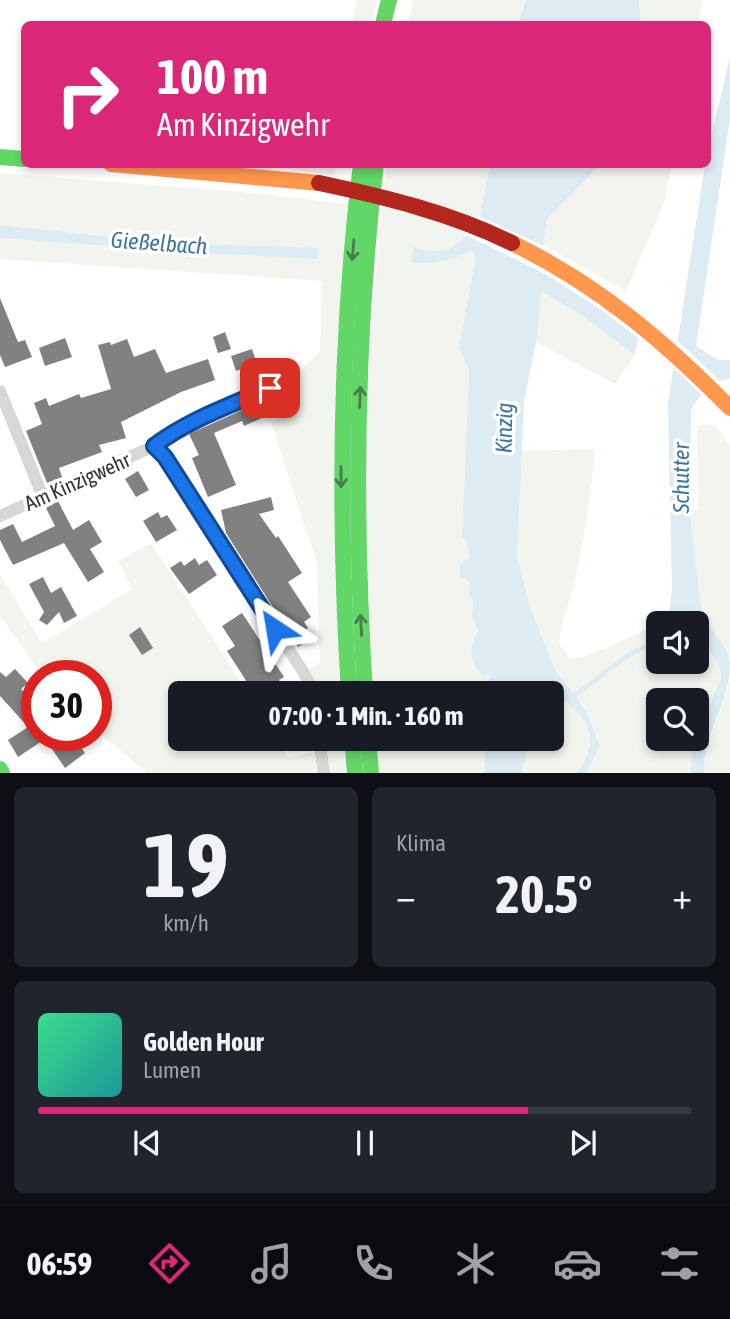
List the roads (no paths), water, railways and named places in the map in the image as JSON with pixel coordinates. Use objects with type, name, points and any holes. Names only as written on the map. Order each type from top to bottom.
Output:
[{"type":"main road","points":[[384,21],[389,0]]},
{"type":"main road","points":[[399,21],[403,0]]},
{"type":"main road","points":[[0,157],[21,159]]},
{"type":"main road","points":[[155,168],[319,183],[413,204],[457,219],[509,241],[573,274],[658,337],[730,408]]},
{"type":"main road","points":[[348,681],[342,579],[343,367],[361,168]]},
{"type":"main road","points":[[364,681],[358,576],[357,474],[361,351],[376,168]]},
{"type":"main road","points":[[353,751],[355,773]]},
{"type":"main road","points":[[369,751],[371,773]]},
{"type":"street","name":"Am Kinzigwehr","points":[[0,516],[154,446],[194,422],[270,388]]},
{"type":"street","points":[[0,391],[43,497]]},
{"type":"street","name":"Am Kinzigwehr","points":[[154,446],[165,457],[308,681]]},
{"type":"street","points":[[321,751],[324,773]]},
{"type":"water","points":[[526,0],[639,0],[641,21],[519,21]]},
{"type":"water","name":"Schutter","points":[[730,57],[730,119],[696,346],[718,360],[730,360],[730,378],[707,390],[691,410],[690,512],[701,611],[669,611],[672,591],[668,403],[705,168],[711,168],[711,137]]},
{"type":"water","name":"Kinzig","points":[[489,168],[597,168],[547,219],[539,270],[599,308],[638,338],[635,355],[580,314],[541,291],[537,337],[524,401],[517,555],[530,607],[555,670],[563,681],[488,681],[491,676],[482,676],[473,660],[473,643],[478,631],[472,616],[470,584],[467,579],[460,578],[460,563],[469,558],[466,540],[462,537],[469,371],[459,348],[475,261],[472,250],[442,261],[411,263],[413,247],[429,251],[448,250],[479,222]]},
{"type":"water","name":"Gießelbach","points":[[0,225],[169,243],[318,248],[317,259],[170,251],[0,238]]},
{"type":"water","points":[[709,625],[725,649],[730,663],[725,695],[709,740],[709,707],[721,678],[716,661],[709,652]]},
{"type":"water","points":[[564,682],[586,711],[600,746],[586,773],[577,773],[590,745],[587,726],[578,712],[565,702]]},
{"type":"water","points":[[485,751],[527,751],[521,770],[523,773],[485,773]]},
{"type":"water","points":[[692,751],[706,751],[704,773],[691,773]]},
{"type":"waterway","points":[[575,695],[629,655],[646,646]]}]
